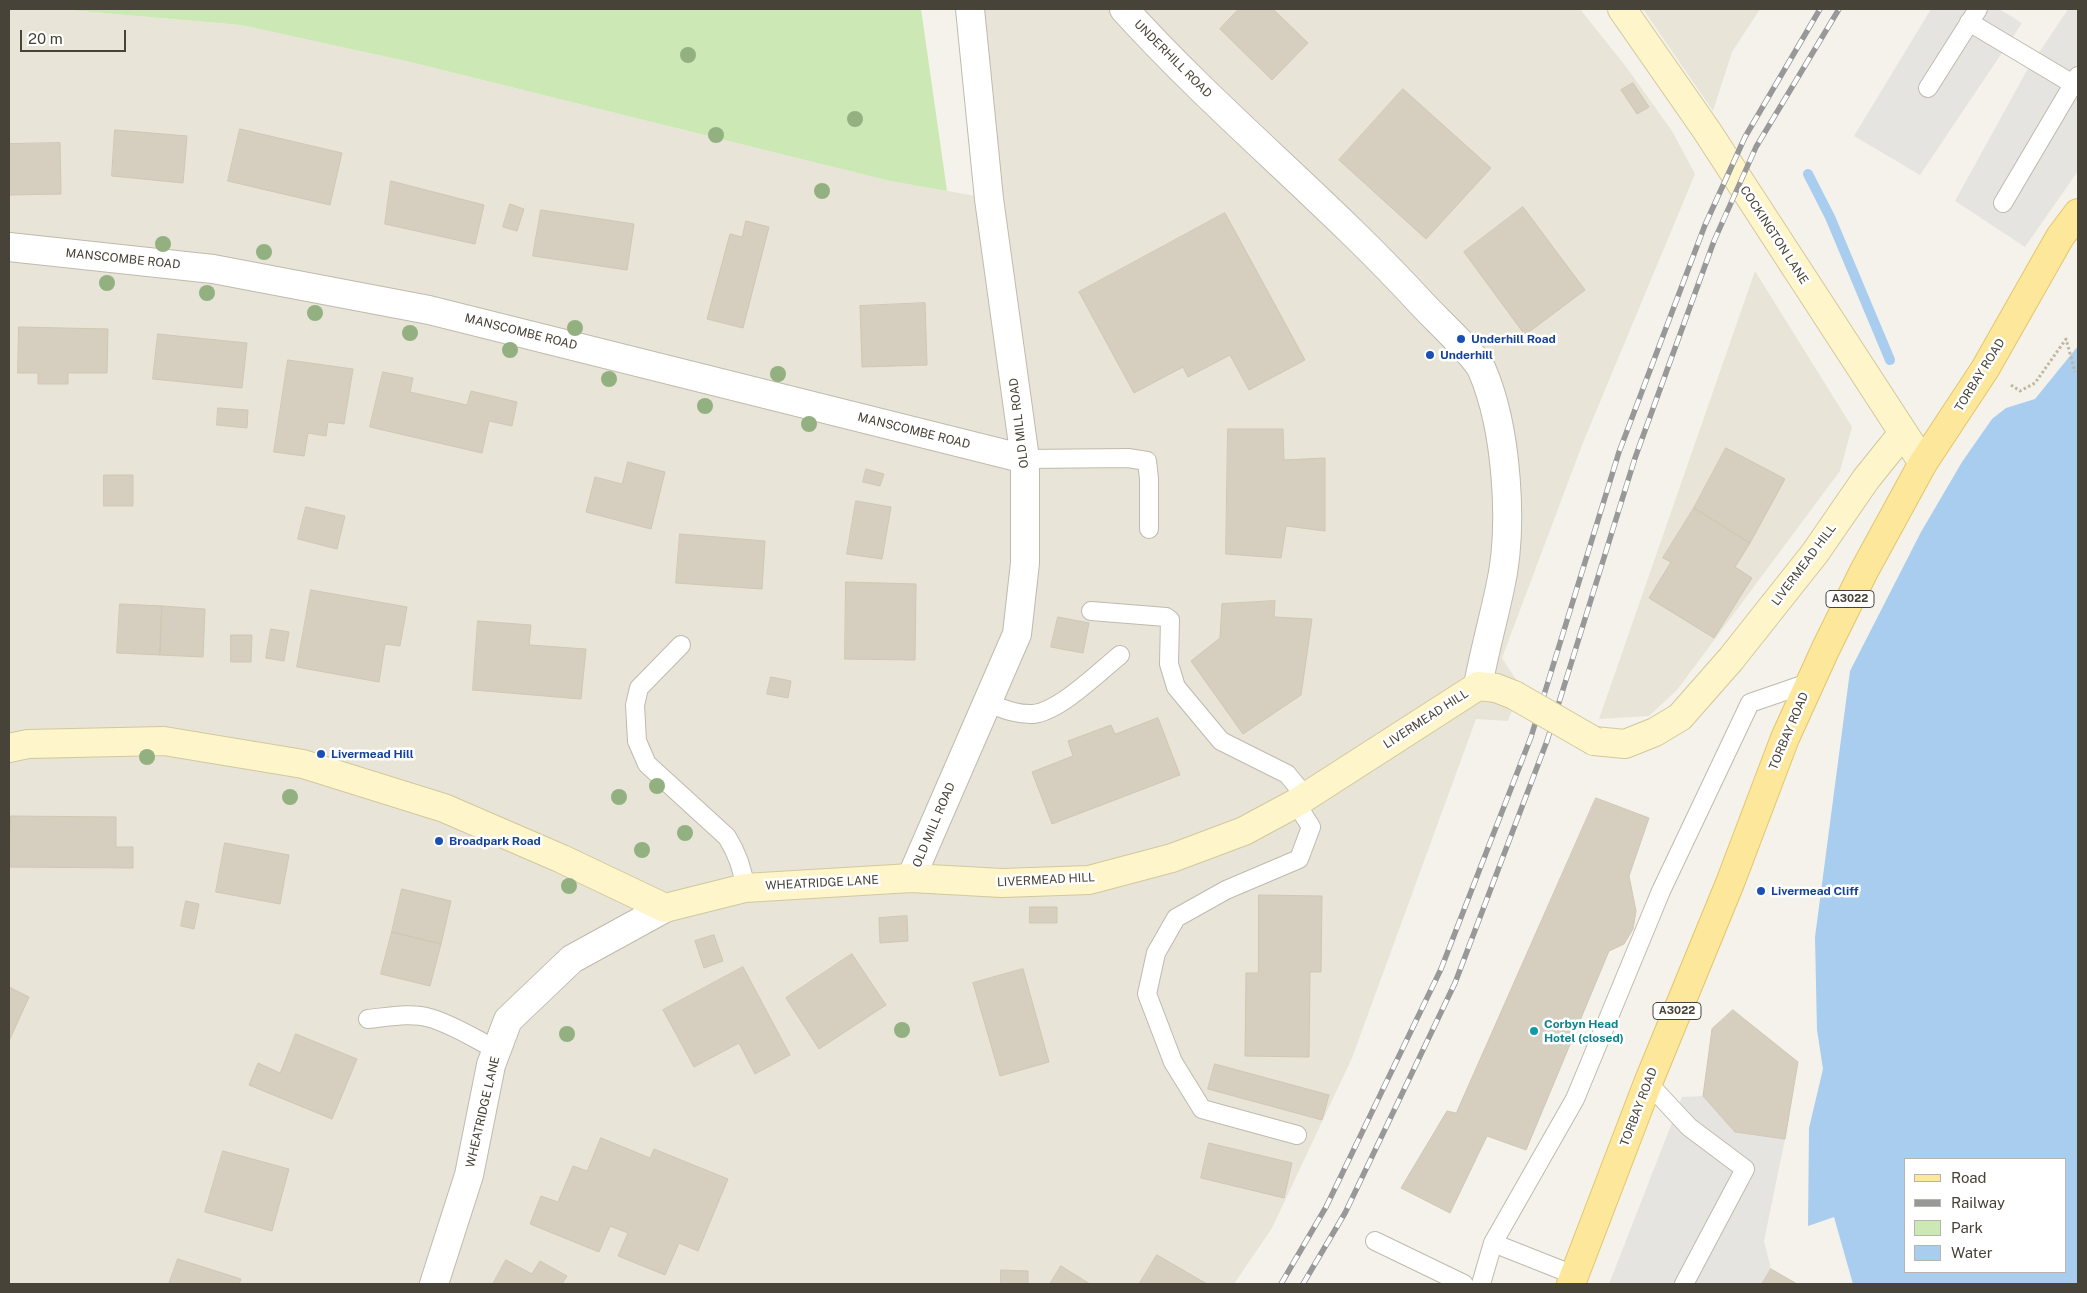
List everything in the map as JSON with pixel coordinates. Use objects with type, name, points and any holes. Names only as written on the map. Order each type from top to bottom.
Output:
[{"type":"main road","name":"TORBAY ROAD","points":[[1573,1280],[1648,1083],[1730,883],[1785,738],[1810,682],[1864,571],[1922,464],[1985,369],[2060,237],[2078,213]]},
{"type":"street","name":"OLD MILL ROAD","points":[[912,878],[1017,634],[1025,563],[1025,459],[988,198],[970,9]]},
{"type":"street","name":"UNDERHILL ROAD","points":[[1124,9],[1160,49],[1375,253],[1481,368],[1494,406],[1502,452],[1506,495],[1506,540],[1501,587],[1486,642],[1478,686]]},
{"type":"street","name":"COCKINGTON LANE","points":[[1622,9],[1707,131],[1922,464]]},
{"type":"street","name":"MANSCOMBE ROAD","points":[[9,247],[213,269],[429,310],[1025,459]]},
{"type":"street","name":"LIVERMEAD HILL","points":[[912,878],[1002,883],[1089,880],[1172,858],[1244,831],[1301,800],[1478,686],[1496,688],[1514,695],[1594,741],[1625,744],[1655,732],[1680,717],[1731,659],[1815,553],[1866,479],[1903,433]]},
{"type":"street","points":[[9,748],[28,744],[164,741],[303,764],[444,808],[562,859],[664,908]]},
{"type":"street","name":"WHEATRIDGE LANE","points":[[434,1284],[469,1175],[491,1065],[508,1020],[572,958],[664,908],[745,888],[912,878]]},
{"type":"lane","points":[[1928,88],[1974,15],[2076,80],[2003,203]]},
{"type":"lane","points":[[1025,459],[1128,458],[1147,461],[1149,529]]},
{"type":"lane","points":[[1091,611],[1166,616],[1170,620],[1169,664],[1176,687],[1221,741],[1287,774],[1301,800],[1311,827],[1299,859],[1226,890],[1176,918],[1156,953],[1147,994],[1173,1062],[1202,1109],[1298,1135]]},
{"type":"lane","points":[[681,645],[639,688],[635,705],[638,741],[647,764],[727,837],[735,850],[743,871],[745,888]]},
{"type":"lane","points":[[987,703],[1019,713],[1034,714],[1053,706],[1120,655]]},
{"type":"lane","points":[[1481,1284],[1493,1244],[1575,1099],[1661,892],[1750,703],[1810,682]]},
{"type":"lane","points":[[368,1019],[406,1015],[429,1017],[458,1029],[496,1050]]},
{"type":"lane","points":[[1648,1083],[1690,1127],[1745,1169],[1684,1284]]},
{"type":"lane","points":[[1375,1240],[1464,1284]]},
{"type":"lane","points":[[1493,1244],[1573,1280]]},
{"type":"path","points":[[1985,369],[2020,391],[2034,383],[2066,339],[2075,372]]},
{"type":"shaded area","points":[[9,9],[58,9],[241,25],[410,62],[890,181],[988,198],[970,9],[1580,9],[1627,68],[1672,131],[1695,174],[1582,445],[1502,658],[1521,687],[1508,721],[1476,719],[1352,1058],[1272,1228],[1234,1284],[9,1284]]},
{"type":"shaded area","points":[[1643,9],[1760,9],[1732,52],[1713,111]]},
{"type":"shaded area","points":[[1931,9],[1999,9],[2022,23],[1920,175],[1854,136]]},
{"type":"shaded area","points":[[2068,9],[2078,9],[2078,171],[2025,247],[1955,201],[2026,72]]},
{"type":"shaded area","points":[[1755,271],[1852,427],[1840,471],[1677,690],[1649,716],[1599,719]]},
{"type":"shaded area","points":[[1703,1096],[1735,1132],[1785,1139],[1764,1241],[1771,1269],[1762,1284],[1609,1284],[1682,1097]]},
{"type":"green space","points":[[58,9],[921,9],[947,191],[890,181],[410,62],[241,25]]},
{"type":"water","points":[[2078,346],[2078,1284],[1853,1284],[1834,1217],[1808,1226],[1809,1128],[1823,1069],[1817,1030],[1815,937],[1850,671],[1921,532],[1962,462],[1992,419],[2006,408],[2035,399]]},
{"type":"building","points":[[1239,9],[1273,9],[1308,43],[1272,80],[1220,29]]},
{"type":"building","points":[[1633,83],[1649,107],[1637,114],[1621,90]]},
{"type":"building","points":[[1403,89],[1491,168],[1426,239],[1339,160]]},
{"type":"building","points":[[240,129],[342,153],[330,205],[228,181]]},
{"type":"building","points":[[115,130],[187,136],[183,183],[112,176]]},
{"type":"building","points":[[60,143],[61,194],[9,195],[9,144]]},
{"type":"building","points":[[391,181],[484,205],[475,244],[385,224]]},
{"type":"building","points":[[510,204],[524,209],[517,231],[503,227]]},
{"type":"building","points":[[1523,207],[1585,290],[1525,335],[1464,252]]},
{"type":"building","points":[[541,210],[634,224],[627,270],[533,256]]},
{"type":"building","points":[[1225,213],[1305,360],[1249,390],[1230,355],[1188,377],[1183,367],[1134,393],[1079,292]]},
{"type":"building","points":[[746,221],[769,227],[743,328],[707,319],[730,234],[742,237]]},
{"type":"building","points":[[925,303],[927,365],[862,367],[860,306]]},
{"type":"building","points":[[19,327],[108,329],[107,373],[68,373],[68,384],[38,384],[38,373],[18,373]]},
{"type":"building","points":[[158,334],[247,343],[242,388],[153,379]]},
{"type":"building","points":[[288,360],[353,369],[344,424],[328,422],[326,436],[308,433],[304,456],[274,452]]},
{"type":"building","points":[[383,372],[413,378],[410,392],[467,405],[471,391],[517,402],[512,426],[489,421],[482,453],[370,427]]},
{"type":"building","points":[[218,408],[248,410],[247,428],[217,425]]},
{"type":"building","points":[[1228,429],[1283,429],[1284,460],[1325,458],[1325,531],[1286,526],[1281,558],[1226,554]]},
{"type":"building","points":[[1726,448],[1785,479],[1750,543],[1694,508]]},
{"type":"building","points":[[628,462],[665,472],[651,529],[586,512],[595,477],[622,484]]},
{"type":"building","points":[[866,469],[884,474],[880,486],[863,482]]},
{"type":"building","points":[[104,475],[133,475],[133,506],[104,506]]},
{"type":"building","points":[[856,501],[891,507],[882,559],[847,554]]},
{"type":"building","points":[[306,507],[345,516],[337,549],[298,539]]},
{"type":"building","points":[[1694,508],[1750,543],[1735,567],[1752,578],[1714,638],[1649,598],[1671,562],[1663,558]]},
{"type":"building","points":[[680,534],[765,541],[762,589],[676,583]]},
{"type":"building","points":[[846,582],[916,584],[915,660],[845,659]]},
{"type":"building","points":[[311,590],[407,607],[400,646],[385,644],[379,682],[297,667]]},
{"type":"building","points":[[1275,601],[1274,617],[1312,619],[1301,695],[1243,734],[1191,661],[1220,638],[1222,604]]},
{"type":"building","points":[[120,604],[162,606],[160,655],[117,653]]},
{"type":"building","points":[[162,606],[205,609],[203,657],[160,655]]},
{"type":"building","points":[[1058,617],[1089,623],[1083,653],[1051,647]]},
{"type":"building","points":[[478,621],[531,625],[529,645],[586,649],[581,699],[473,690]]},
{"type":"building","points":[[271,629],[289,632],[284,661],[266,658]]},
{"type":"building","points":[[231,635],[252,635],[251,662],[231,662]]},
{"type":"building","points":[[771,677],[791,681],[788,698],[767,694]]},
{"type":"building","points":[[1158,718],[1180,775],[1052,824],[1032,772],[1073,756],[1068,741],[1111,725],[1115,734]]},
{"type":"building","name":"Corbyn Head Hotel (closed)","points":[[1596,798],[1649,818],[1629,876],[1636,911],[1633,929],[1624,944],[1609,951],[1526,1150],[1487,1136],[1450,1213],[1401,1188],[1447,1111],[1456,1113]]},
{"type":"building","points":[[11,816],[116,817],[116,847],[133,847],[133,868],[10,867]]},
{"type":"building","points":[[225,843],[289,855],[280,904],[216,892]]},
{"type":"building","points":[[402,889],[451,901],[441,944],[392,932]]},
{"type":"building","points":[[1259,895],[1322,896],[1321,972],[1310,972],[1309,1057],[1245,1056],[1246,973],[1258,973]]},
{"type":"building","points":[[186,901],[199,904],[194,929],[181,926]]},
{"type":"building","points":[[1030,907],[1057,907],[1057,923],[1030,923]]},
{"type":"building","points":[[907,916],[908,941],[880,943],[879,918]]},
{"type":"building","points":[[392,932],[441,944],[430,986],[381,974]]},
{"type":"building","points":[[714,935],[723,961],[704,968],[695,941]]},
{"type":"building","points":[[852,954],[886,1005],[819,1049],[786,998]]},
{"type":"building","points":[[743,967],[790,1055],[755,1074],[739,1043],[694,1067],[663,1010]]},
{"type":"building","points":[[1023,969],[1049,1062],[1000,1076],[973,983]]},
{"type":"building","points":[[9,987],[29,997],[9,1041]]},
{"type":"building","points":[[1733,1010],[1798,1062],[1785,1139],[1735,1132],[1703,1096],[1712,1029]]},
{"type":"building","points":[[296,1034],[357,1059],[332,1119],[249,1085],[258,1063],[280,1073]]},
{"type":"building","points":[[1215,1064],[1329,1095],[1322,1120],[1208,1089]]},
{"type":"building","points":[[601,1138],[650,1158],[654,1149],[728,1179],[698,1251],[679,1243],[665,1275],[618,1256],[628,1233],[610,1226],[599,1252],[530,1224],[541,1196],[558,1202],[573,1166],[587,1171]]},
{"type":"building","points":[[1209,1143],[1292,1163],[1284,1198],[1201,1178]]},
{"type":"building","points":[[223,1151],[289,1169],[272,1231],[205,1212]]},
{"type":"building","points":[[1157,1255],[1207,1284],[1140,1283]]},
{"type":"building","points":[[178,1259],[241,1279],[239,1284],[169,1284]]},
{"type":"building","points":[[506,1260],[532,1274],[540,1261],[567,1276],[562,1284],[493,1284]]},
{"type":"building","points":[[1061,1266],[1090,1284],[1050,1284]]},
{"type":"building","points":[[1771,1269],[1797,1284],[1762,1284]]},
{"type":"building","points":[[1001,1270],[1028,1271],[1028,1284],[1001,1284]]},
{"type":"waterway","points":[[1808,174],[1830,217],[1890,360]]},
{"type":"railway","points":[[1281,1284],[1326,1207],[1441,969],[1531,737],[1619,452],[1705,225],[1745,137],[1820,9]]},
{"type":"railway","points":[[1303,1284],[1345,1213],[1455,983],[1547,741],[1635,458],[1714,241],[1756,147],[1839,9]]},
{"type":"place","name":"Underhill Road","points":[[1461,339]]},
{"type":"place","name":"Underhill","points":[[1430,355]]},
{"type":"place","name":"Livermead Hill","points":[[321,754]]},
{"type":"place","name":"Broadpark Road","points":[[439,841]]},
{"type":"place","name":"Livermead Cliff","points":[[1761,891]]},
{"type":"place","name":"Corbyn Head Hotel (closed)","points":[[1534,1031]]}]
